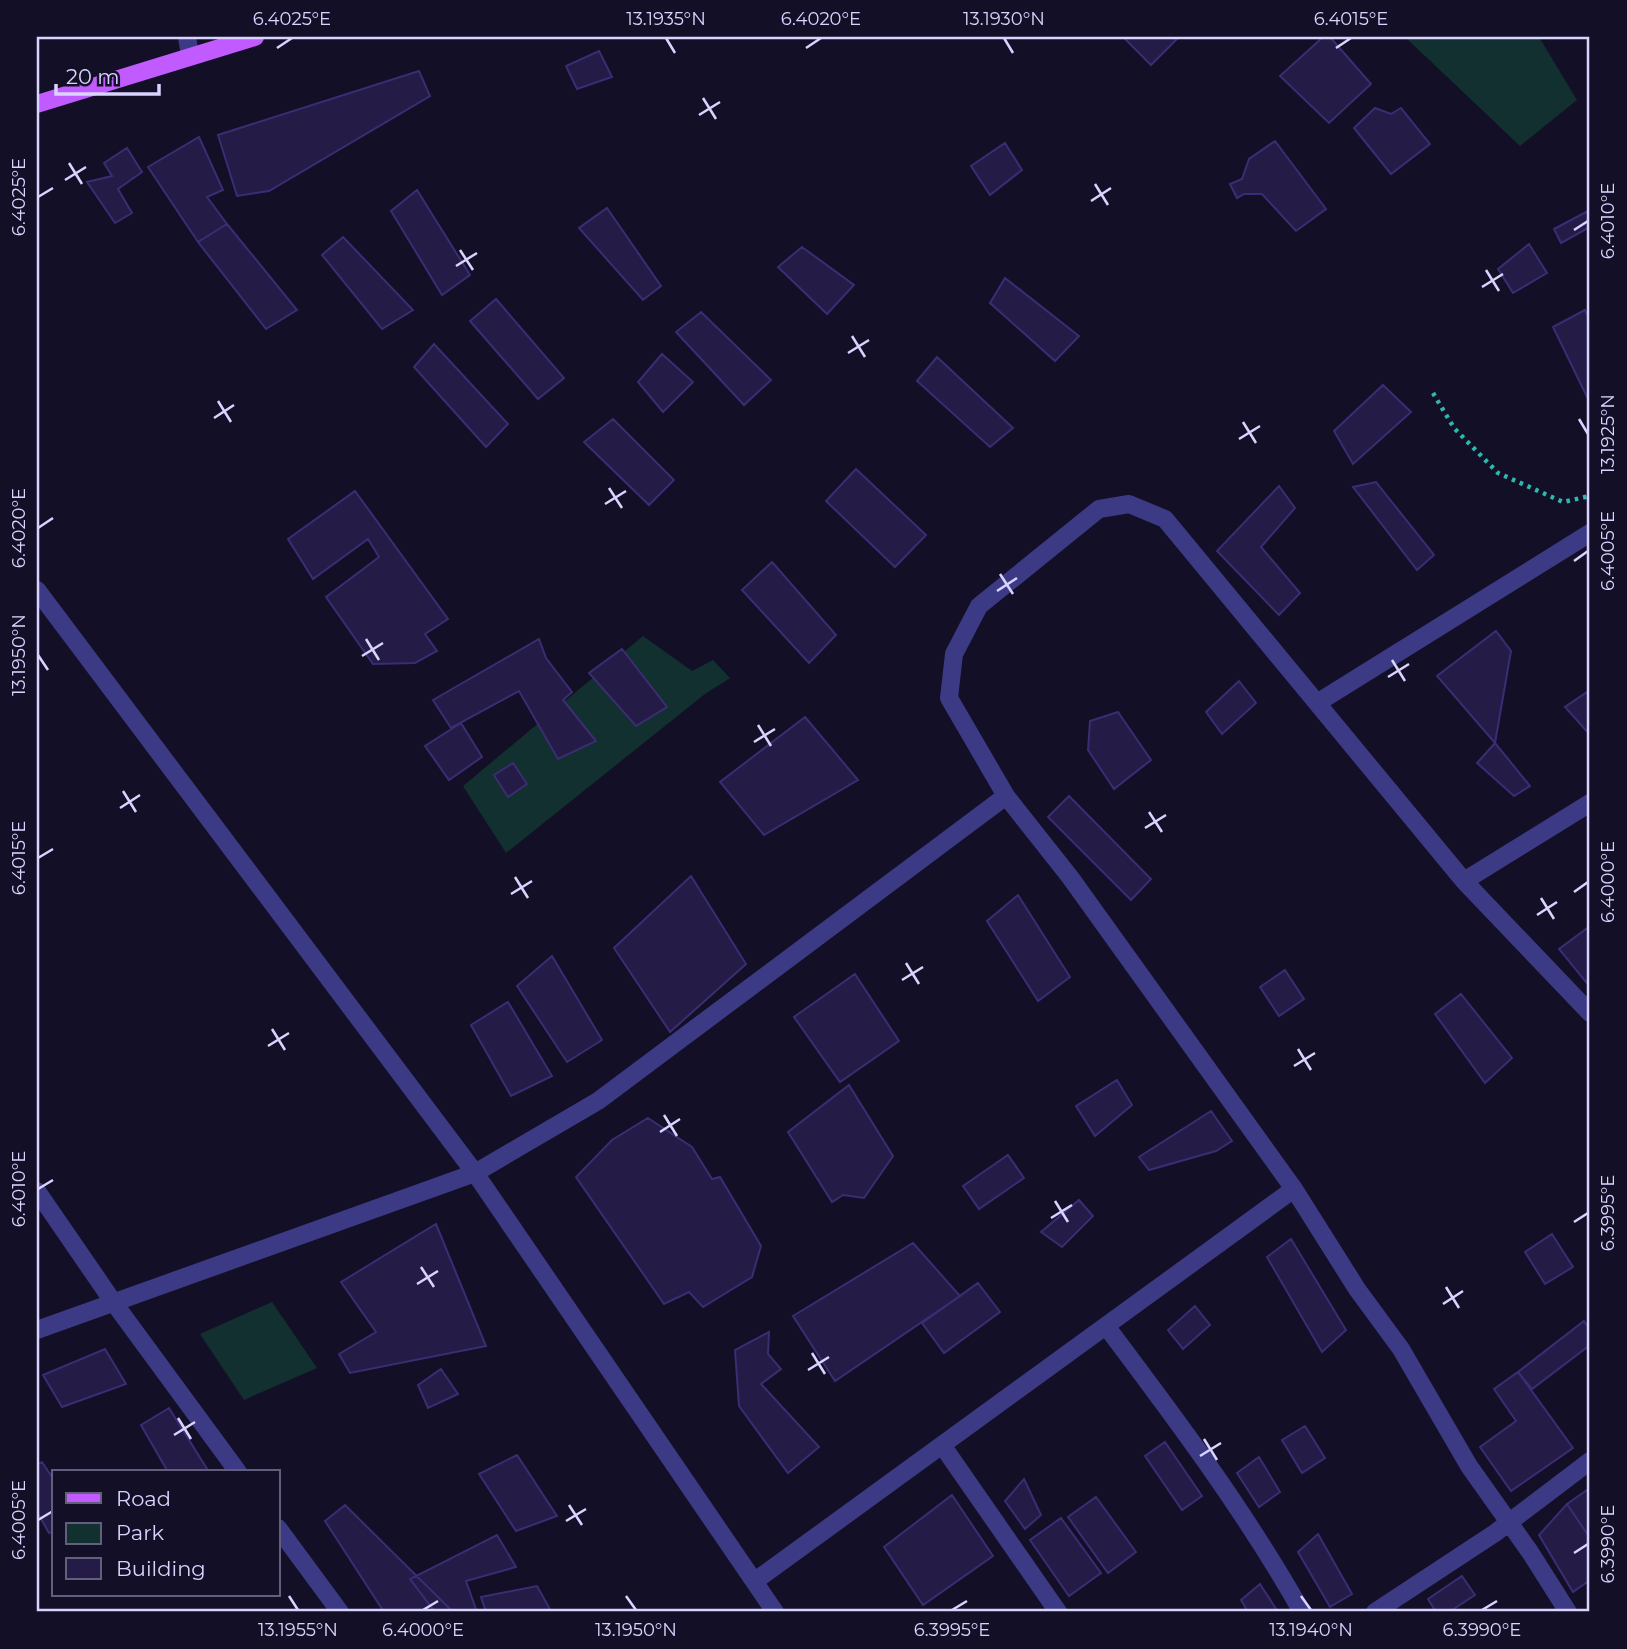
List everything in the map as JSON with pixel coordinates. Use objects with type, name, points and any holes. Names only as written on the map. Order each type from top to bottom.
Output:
[{"type":"main road","points":[[37,104],[256,37]]},
{"type":"street","points":[[187,37],[190,56]]},
{"type":"street","points":[[1568,1612],[1469,1466],[1401,1349],[1357,1289],[1294,1189],[1070,877],[1006,796],[949,698],[954,654],[979,606],[1099,509],[1129,504],[1165,519],[1464,881],[1590,1013]]},
{"type":"street","points":[[1317,703],[1590,533]]},
{"type":"street","points":[[37,590],[475,1173],[775,1612]]},
{"type":"street","points":[[37,1330],[475,1173],[598,1101],[1006,796]]},
{"type":"street","points":[[1464,881],[1590,803]]},
{"type":"street","points":[[755,1581],[1294,1189]]},
{"type":"street","points":[[37,1191],[114,1303],[237,1470]]},
{"type":"street","points":[[1107,1326],[1220,1481],[1267,1551],[1302,1612]]},
{"type":"street","points":[[943,1445],[1058,1612]]},
{"type":"street","points":[[1375,1612],[1509,1522],[1590,1461]]},
{"type":"street","points":[[280,1531],[340,1612]]},
{"type":"path","points":[[1433,393],[1454,428],[1498,473],[1563,502],[1590,496]]},
{"type":"green space","points":[[1405,37],[1539,37],[1577,100],[1520,146]]},
{"type":"green space","points":[[643,636],[692,671],[713,660],[730,678],[705,694],[506,853],[463,786]]},
{"type":"green space","points":[[272,1302],[317,1368],[244,1400],[200,1334]]},
{"type":"building","points":[[1123,37],[1179,37],[1151,65]]},
{"type":"building","points":[[1323,37],[1330,37],[1371,84],[1329,123],[1280,76]]},
{"type":"building","points":[[599,51],[612,77],[577,89],[566,66]]},
{"type":"building","points":[[419,71],[430,96],[269,191],[237,196],[218,135]]},
{"type":"building","points":[[1375,108],[1391,114],[1401,108],[1430,144],[1391,174],[1354,128]]},
{"type":"building","points":[[199,137],[223,190],[207,197],[227,224],[198,242],[148,167]]},
{"type":"building","points":[[1275,141],[1326,209],[1296,231],[1262,194],[1244,194],[1237,198],[1230,184],[1242,179],[1249,159]]},
{"type":"building","points":[[1005,143],[1022,170],[990,195],[971,166]]},
{"type":"building","points":[[127,148],[142,172],[118,189],[132,213],[115,223],[87,182],[112,176],[104,163]]},
{"type":"building","points":[[417,190],[470,275],[442,295],[391,211]]},
{"type":"building","points":[[607,208],[661,286],[643,300],[579,228]]},
{"type":"building","points":[[1590,210],[1590,227],[1561,243],[1554,229]]},
{"type":"building","points":[[227,224],[297,310],[266,329],[198,242]]},
{"type":"building","points":[[343,237],[413,310],[382,329],[322,255]]},
{"type":"building","points":[[1529,244],[1547,273],[1513,293],[1498,269]]},
{"type":"building","points":[[802,247],[854,285],[827,314],[778,267]]},
{"type":"building","points":[[1005,278],[1079,336],[1055,361],[990,303]]},
{"type":"building","points":[[496,299],[564,378],[538,399],[470,321]]},
{"type":"building","points":[[1585,310],[1590,321],[1590,403],[1553,327]]},
{"type":"building","points":[[701,312],[771,380],[744,405],[676,332]]},
{"type":"building","points":[[434,344],[508,424],[486,447],[414,367]]},
{"type":"building","points":[[662,354],[693,382],[663,412],[638,382]]},
{"type":"building","points":[[937,357],[1013,428],[990,447],[917,381]]},
{"type":"building","points":[[1383,385],[1411,412],[1353,464],[1334,431]]},
{"type":"building","points":[[613,419],[674,480],[649,505],[584,442]]},
{"type":"building","points":[[856,469],[926,535],[895,567],[826,501]]},
{"type":"building","points":[[1376,482],[1434,555],[1417,570],[1353,487]]},
{"type":"building","points":[[1279,486],[1295,508],[1261,547],[1300,593],[1279,615],[1217,551]]},
{"type":"building","points":[[355,491],[448,619],[425,634],[437,651],[415,663],[373,664],[326,597],[379,557],[368,539],[313,579],[288,539]]},
{"type":"building","points":[[772,562],[836,635],[809,663],[742,590]]},
{"type":"building","points":[[1496,631],[1511,651],[1495,743],[1437,676]]},
{"type":"building","points":[[539,639],[546,658],[572,692],[563,700],[596,741],[558,759],[519,691],[451,728],[433,700]]},
{"type":"building","points":[[622,649],[667,707],[636,726],[589,673]]},
{"type":"building","points":[[1239,681],[1256,703],[1222,734],[1206,712]]},
{"type":"building","points":[[1590,690],[1590,735],[1565,707]]},
{"type":"building","points":[[1118,712],[1151,760],[1114,789],[1088,750],[1090,721]]},
{"type":"building","points":[[805,717],[858,780],[764,835],[720,782]]},
{"type":"building","points":[[461,723],[482,757],[449,780],[425,746]]},
{"type":"building","points":[[1495,743],[1530,786],[1514,796],[1477,763]]},
{"type":"building","points":[[513,763],[527,784],[508,797],[494,775]]},
{"type":"building","points":[[1069,796],[1151,879],[1131,900],[1048,817]]},
{"type":"building","points":[[691,876],[746,964],[670,1032],[614,948]]},
{"type":"building","points":[[1018,895],[1070,977],[1038,1001],[987,921]]},
{"type":"building","points":[[1590,926],[1590,987],[1559,949]]},
{"type":"building","points":[[552,956],[602,1040],[567,1062],[517,986]]},
{"type":"building","points":[[1285,970],[1304,999],[1279,1016],[1260,987]]},
{"type":"building","points":[[855,974],[899,1041],[840,1082],[794,1017]]},
{"type":"building","points":[[1461,994],[1512,1058],[1485,1083],[1435,1014]]},
{"type":"building","points":[[508,1002],[552,1076],[511,1096],[471,1025]]},
{"type":"building","points":[[1117,1080],[1132,1105],[1095,1136],[1076,1106]]},
{"type":"building","points":[[849,1085],[893,1156],[864,1198],[843,1195],[832,1202],[788,1132]]},
{"type":"building","points":[[1211,1111],[1232,1141],[1216,1151],[1149,1170],[1139,1157]]},
{"type":"building","points":[[648,1118],[692,1147],[712,1179],[720,1177],[761,1246],[752,1277],[703,1307],[689,1292],[664,1304],[576,1177],[612,1140]]},
{"type":"building","points":[[1008,1155],[1024,1178],[979,1209],[963,1186]]},
{"type":"building","points":[[1079,1200],[1093,1216],[1062,1247],[1041,1232]]},
{"type":"building","points":[[436,1224],[486,1346],[350,1373],[339,1354],[376,1332],[341,1282]]},
{"type":"building","points":[[1552,1234],[1573,1267],[1545,1284],[1525,1252]]},
{"type":"building","points":[[1291,1239],[1346,1330],[1322,1352],[1267,1257]]},
{"type":"building","points":[[913,1243],[960,1296],[835,1381],[793,1316]]},
{"type":"building","points":[[978,1283],[1000,1312],[944,1353],[922,1323]]},
{"type":"building","points":[[1195,1306],[1210,1325],[1183,1349],[1168,1330]]},
{"type":"building","points":[[1584,1321],[1590,1329],[1590,1345],[1532,1389],[1518,1372]]},
{"type":"building","points":[[769,1332],[768,1354],[781,1369],[761,1384],[819,1447],[788,1473],[739,1406],[735,1350]]},
{"type":"building","points":[[105,1349],[126,1384],[62,1407],[43,1375]]},
{"type":"building","points":[[441,1369],[458,1394],[428,1408],[418,1385]]},
{"type":"building","points":[[1518,1372],[1573,1448],[1511,1491],[1480,1447],[1516,1421],[1494,1389]]},
{"type":"building","points":[[169,1408],[208,1470],[167,1470],[141,1425]]},
{"type":"building","points":[[1305,1426],[1325,1458],[1302,1473],[1282,1440]]},
{"type":"building","points":[[1165,1442],[1202,1496],[1182,1510],[1145,1456]]},
{"type":"building","points":[[517,1455],[557,1516],[516,1531],[479,1474]]},
{"type":"building","points":[[1259,1457],[1280,1492],[1259,1507],[1237,1473]]},
{"type":"building","points":[[42,1462],[52,1477],[52,1532],[49,1533],[37,1512],[37,1465]]},
{"type":"building","points":[[1024,1479],[1041,1515],[1025,1529],[1005,1501]]},
{"type":"building","points":[[1590,1488],[1590,1538],[1567,1504]]},
{"type":"building","points":[[952,1495],[993,1556],[923,1605],[884,1547]]},
{"type":"building","points":[[1096,1497],[1136,1552],[1108,1573],[1068,1517]]},
{"type":"building","points":[[1567,1504],[1590,1538],[1590,1580],[1573,1592],[1539,1535]]},
{"type":"building","points":[[345,1505],[453,1612],[384,1612],[325,1521]]},
{"type":"building","points":[[1061,1518],[1101,1573],[1069,1596],[1030,1540]]},
{"type":"building","points":[[1318,1534],[1352,1594],[1330,1607],[1298,1552]]},
{"type":"building","points":[[497,1535],[516,1567],[466,1581],[477,1612],[435,1612],[410,1579]]},
{"type":"building","points":[[1462,1576],[1475,1595],[1449,1612],[1436,1612],[1428,1599]]},
{"type":"building","points":[[1260,1584],[1278,1612],[1248,1612],[1241,1600]]},
{"type":"building","points":[[537,1586],[551,1611],[486,1612],[481,1597]]}]
